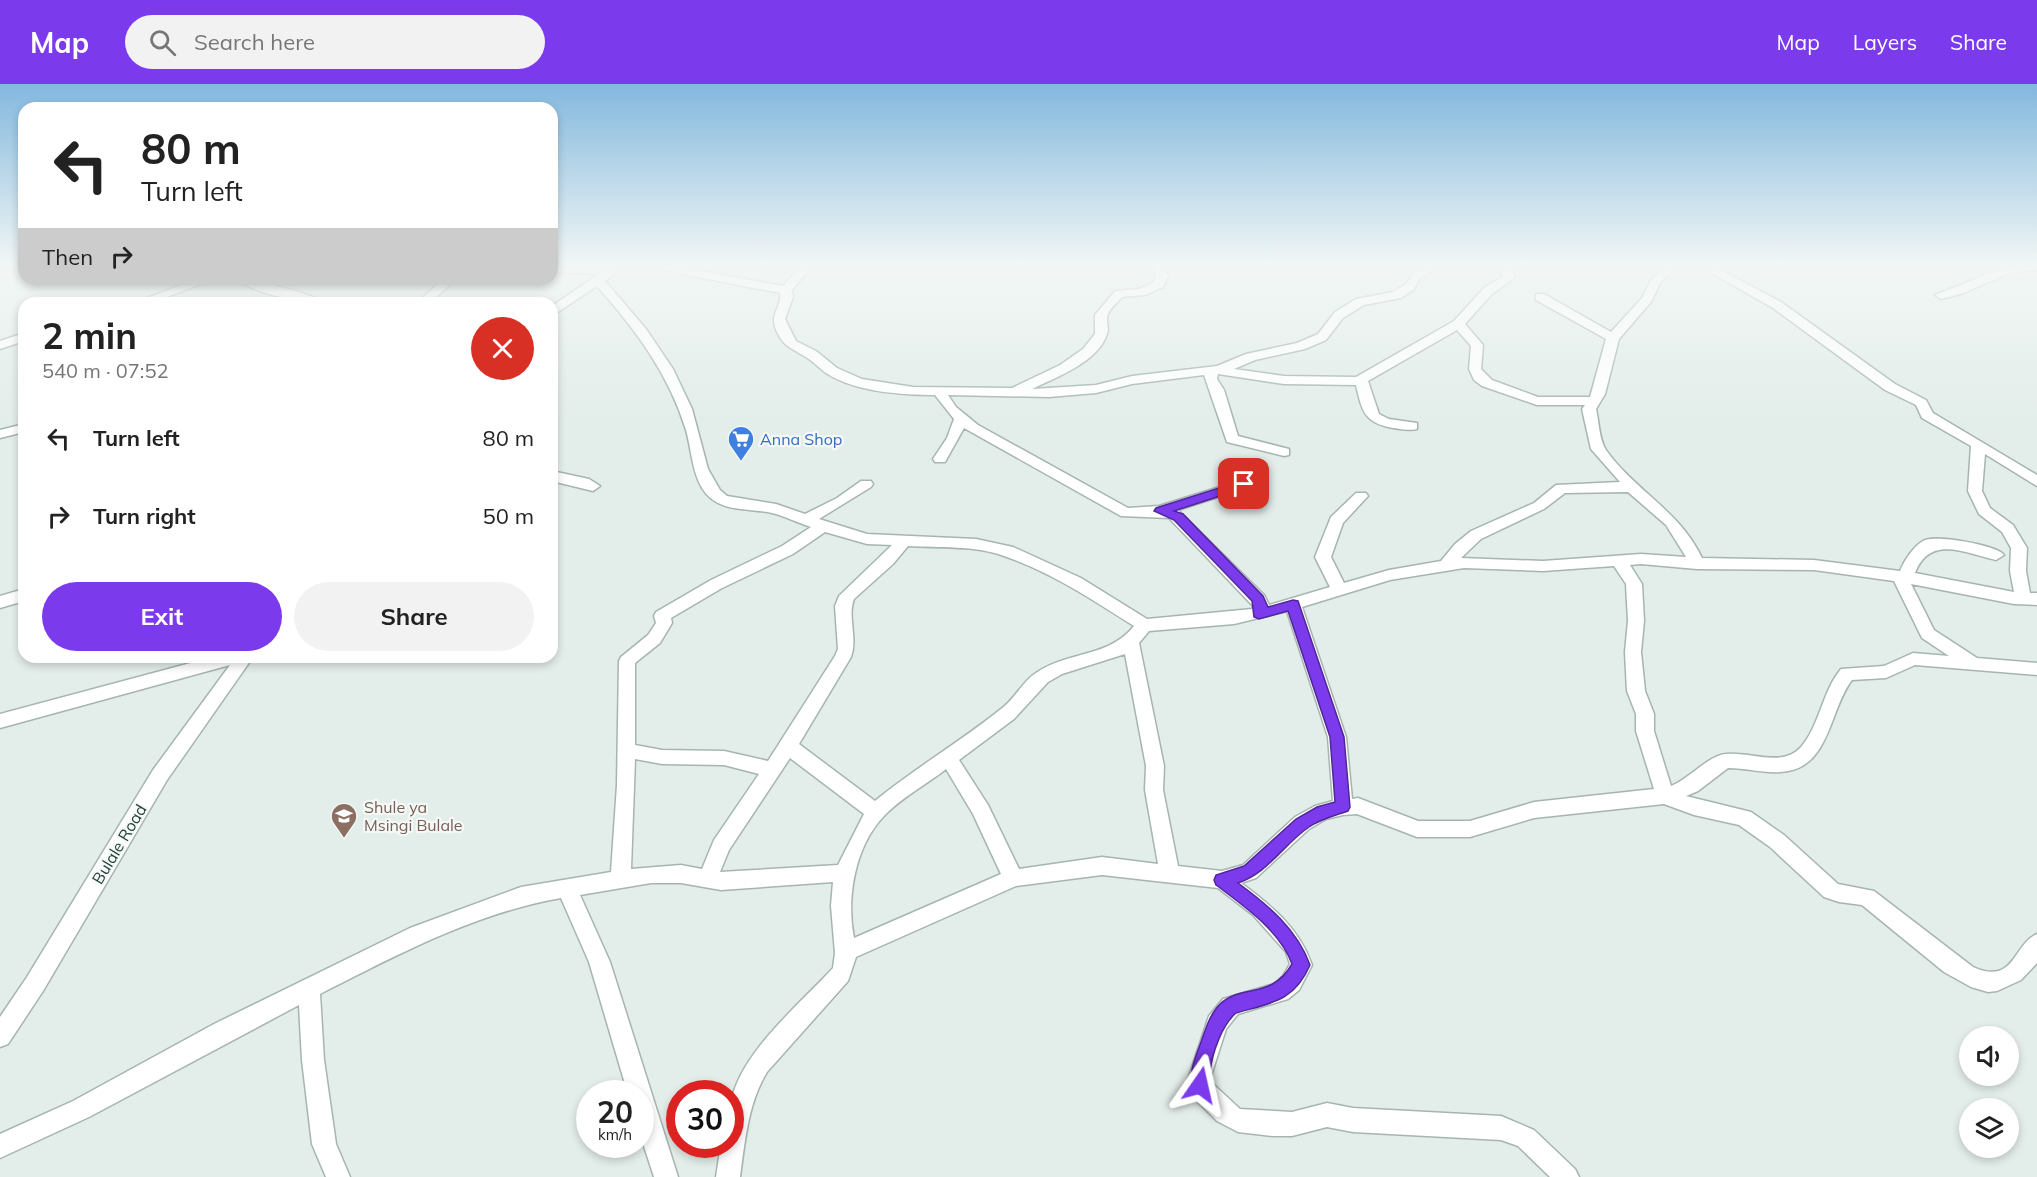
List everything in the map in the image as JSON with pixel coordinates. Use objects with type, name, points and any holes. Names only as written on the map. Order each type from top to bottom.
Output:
[{"type":"street","points":[[630,318],[666,365],[690,422],[702,474],[716,495],[731,503],[776,509],[864,538],[903,542],[976,544],[1008,551],[1075,582],[1144,625],[1259,614],[1389,575],[1447,565],[1543,566],[1618,560],[1697,564],[1814,565],[2030,599]]},
{"type":"street","points":[[779,318],[783,333],[791,344],[811,354],[818,363],[832,372],[859,382],[940,393],[1042,393],[1096,389],[1132,380],[1210,374],[1293,381],[1361,380],[1458,324],[1463,318]]},
{"type":"street","points":[[1013,392],[1048,376],[1089,349],[1101,333],[1101,318]]},
{"type":"street","points":[[1210,374],[1251,357],[1301,346],[1322,337],[1337,318]]},
{"type":"street","points":[[1577,318],[1613,338]]},
{"type":"street","points":[[1630,318],[1613,338],[1598,394],[1589,409],[1598,449],[1631,487],[1671,521],[1697,564]]},
{"type":"street","points":[[1795,318],[1882,382],[1921,403],[1927,415],[2037,481]]},
{"type":"street","points":[[1458,324],[1477,345],[1475,369],[1482,380],[1528,399],[1593,401]]},
{"type":"street","points":[[0,345],[18,339]]},
{"type":"street","points":[[1210,374],[1217,390],[1228,435],[1232,439],[1284,452]]},
{"type":"street","points":[[1361,380],[1367,408],[1372,417],[1378,421],[1412,426]]},
{"type":"street","points":[[940,393],[944,402],[961,418],[1126,513],[1160,511],[1244,484],[1254,477],[1253,472]]},
{"type":"street","points":[[940,459],[954,438],[961,418]]},
{"type":"street","points":[[0,434],[18,430]]},
{"type":"street","points":[[1978,446],[1975,491],[1984,511],[2010,531],[2019,548],[2018,571],[2030,599]]},
{"type":"street","points":[[558,477],[593,486]]},
{"type":"street","points":[[806,520],[833,506],[866,484]]},
{"type":"street","points":[[1447,565],[1460,548],[1476,535],[1539,506],[1561,488],[1631,487]]},
{"type":"street","points":[[1339,590],[1323,557],[1335,521],[1361,496]]},
{"type":"street","points":[[1160,511],[1179,517],[1258,599],[1261,606],[1259,614]]},
{"type":"street","points":[[621,879],[626,750],[625,665],[630,657],[657,635],[664,623],[662,616],[724,580],[800,544],[823,526]]},
{"type":"street","points":[[707,880],[721,846],[788,746],[843,657],[846,649],[843,606],[847,597],[888,560],[903,542]]},
{"type":"street","points":[[1903,578],[1911,563],[1928,544],[1942,543],[1996,555]]},
{"type":"street","points":[[1618,560],[1634,584],[1636,621],[1633,652],[1636,691],[1645,714],[1645,731],[1665,796]]},
{"type":"street","points":[[1903,578],[1928,634],[1946,648],[1978,665]]},
{"type":"street","points":[[0,602],[18,597]]},
{"type":"street","points":[[1293,605],[1337,737],[1343,807]]},
{"type":"street","points":[[728,1177],[734,1133],[748,1082],[766,1056],[841,974],[847,951],[841,921],[844,873],[858,839],[876,812],[1014,709],[1042,678],[1070,665],[1123,649],[1131,644],[1144,625]]},
{"type":"street","points":[[1131,644],[1155,766],[1154,790],[1170,875]]},
{"type":"street","points":[[847,951],[1014,878],[1102,866],[1222,880],[1249,872],[1302,823],[1322,812],[1343,807],[1358,806],[1417,828],[1470,829],[1534,810],[1665,796],[1691,786],[1720,761],[1779,765],[1795,763],[1812,746],[1835,692],[1847,674],[1886,672],[1913,659],[2037,669]]},
{"type":"street","points":[[0,721],[215,663]]},
{"type":"street","name":"Bulale Road","points":[[0,1036],[35,984],[160,775],[241,663]]},
{"type":"street","points":[[788,746],[818,771],[876,812]]},
{"type":"street","points":[[626,750],[662,757],[724,758],[772,770]]},
{"type":"street","points":[[948,757],[981,811],[1014,878]]},
{"type":"street","points":[[1665,796],[1695,807],[1744,818],[1777,841],[1831,891],[1836,894],[1854,892],[1877,903],[1946,959],[1981,981],[1993,981],[2012,975],[2033,954],[2037,944]]},
{"type":"street","points":[[0,1146],[81,1109],[222,1032],[417,935],[521,896],[565,887],[671,874],[707,880],[739,881],[844,873]]},
{"type":"street","points":[[1222,880],[1260,909],[1295,947],[1301,965],[1291,983],[1280,992],[1231,1006],[1217,1023],[1199,1079],[1202,1090],[1225,1113],[1238,1120],[1273,1124],[1292,1124],[1327,1114],[1353,1120],[1501,1128],[1526,1138],[1567,1177]]},
{"type":"street","points":[[565,887],[581,913],[608,981],[636,1080]]},
{"type":"street","points":[[309,988],[314,1070],[322,1133],[338,1177]]},
{"type":"street","points":[[654,1139],[666,1177]]},
{"type":"place","name":"Anna Shop","points":[[741,462]]},
{"type":"place","name":"Shule ya Msingi Bulale","points":[[344,839]]},
{"type":"route","points":[[1200,1085],[1201,1070],[1217,1023],[1225,1011],[1231,1006],[1280,992],[1291,983],[1301,965],[1295,947],[1260,909],[1222,880],[1249,872],[1302,823],[1322,812],[1343,807],[1337,737],[1293,605],[1259,614],[1261,606],[1258,599],[1201,539],[1179,517],[1160,511],[1244,484]]}]
